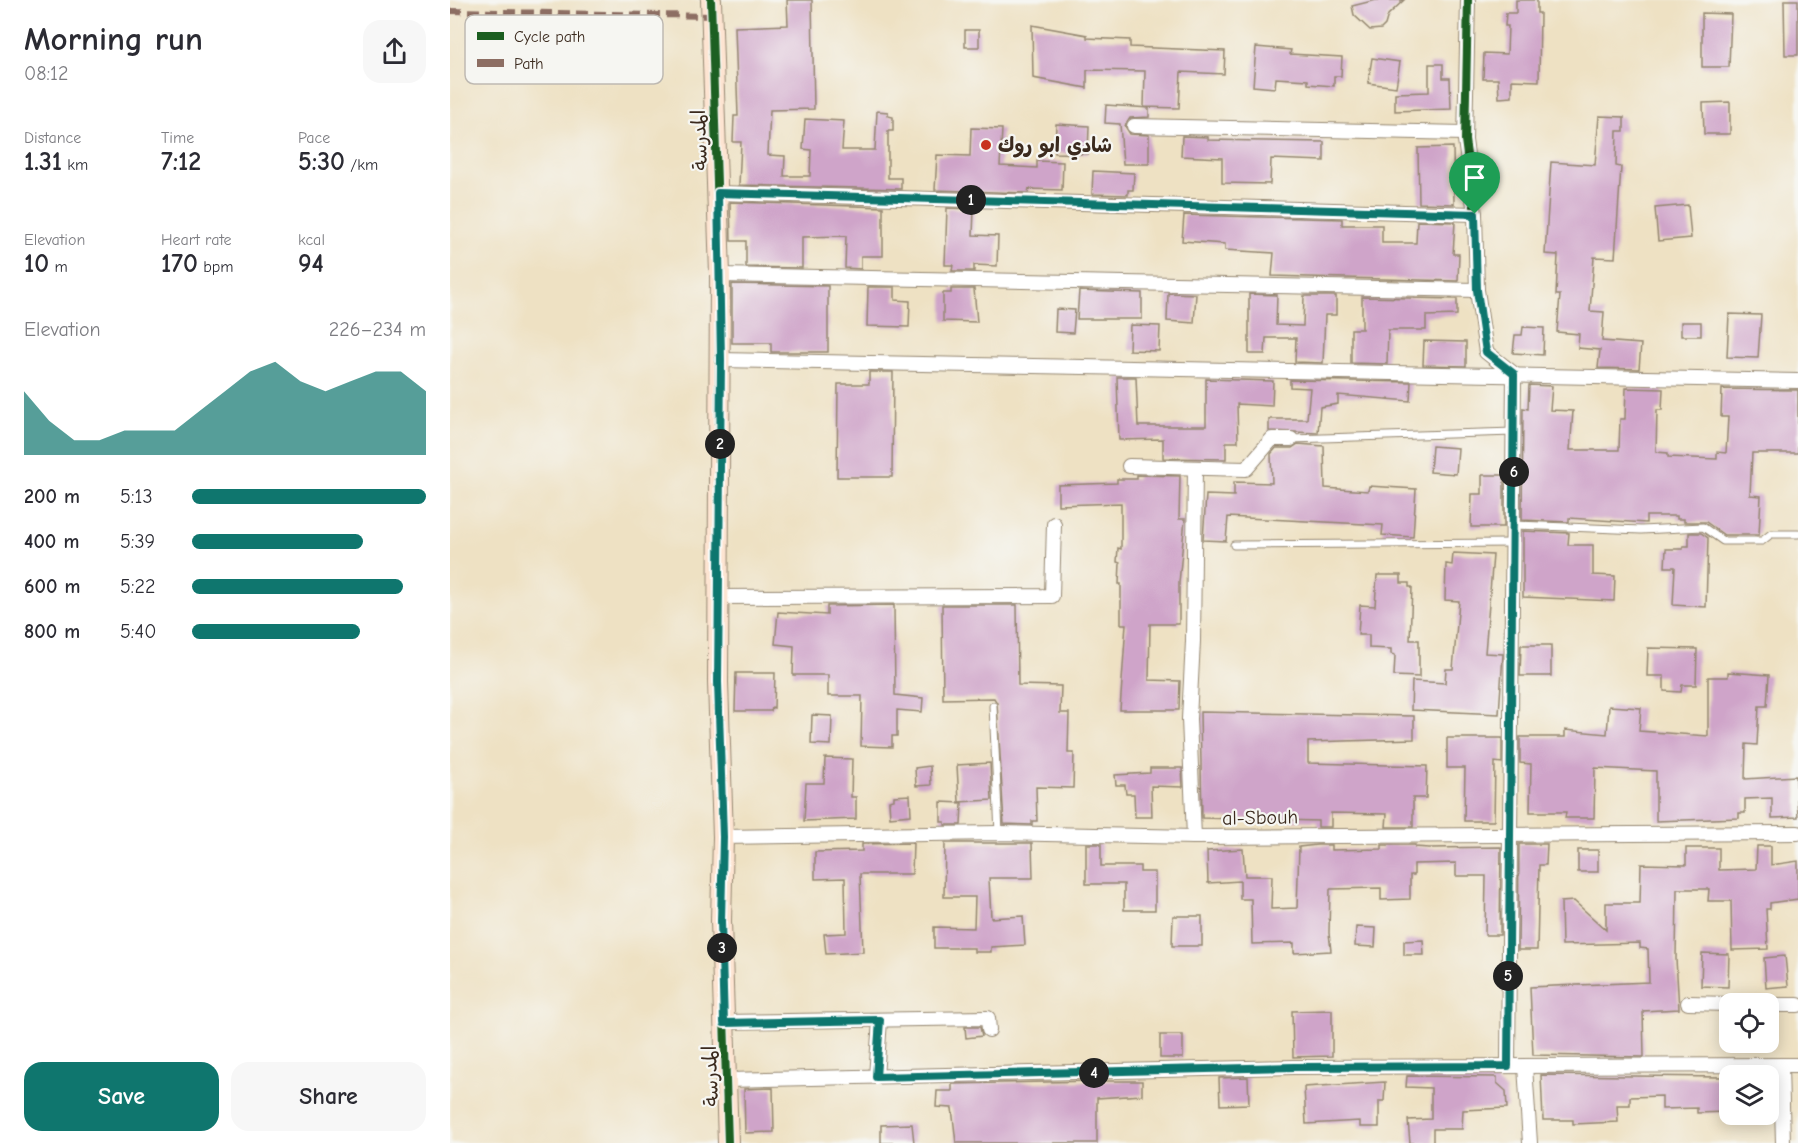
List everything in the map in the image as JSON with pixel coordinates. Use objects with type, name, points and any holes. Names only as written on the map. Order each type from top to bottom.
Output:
[{"type":"street","name":"المدرسة","points":[[711,0],[720,275],[718,597],[723,837],[721,921],[728,1143]]},
{"type":"street","points":[[1468,0],[1465,133],[1475,214],[1477,290],[1486,352],[1514,374]]},
{"type":"street","points":[[1134,126],[1465,133]]},
{"type":"street","points":[[718,193],[1475,214]]},
{"type":"street","points":[[720,275],[1477,290]]},
{"type":"street","points":[[721,360],[1798,381]]},
{"type":"street","points":[[1508,1066],[1514,374]]},
{"type":"street","points":[[1129,466],[1246,469],[1272,439],[1291,439]]},
{"type":"street","points":[[1194,837],[1189,718],[1193,641],[1195,468]]},
{"type":"street","points":[[718,597],[1052,596],[1053,524]]},
{"type":"street","name":"al-Sbouh","points":[[723,837],[999,833],[1194,837],[1510,833],[1798,833]]},
{"type":"street","points":[[1688,1003],[1719,1004]]},
{"type":"street","points":[[1779,1005],[1798,1005]]},
{"type":"street","points":[[724,1023],[988,1018],[989,1030]]},
{"type":"street","points":[[876,1077],[880,1020]]},
{"type":"street","points":[[726,1080],[1294,1067],[1798,1065]]},
{"type":"street","points":[[1525,1066],[1530,1143]]},
{"type":"street","points":[[1781,1066],[1783,1143]]},
{"type":"lane","points":[[1291,439],[1514,432]]},
{"type":"lane","points":[[1514,525],[1641,530],[1703,527],[1723,541],[1762,541],[1771,534],[1798,534]]},
{"type":"lane","points":[[1234,545],[1513,543]]},
{"type":"lane","points":[[993,706],[999,833]]},
{"type":"building","points":[[787,0],[812,0],[814,109],[770,110],[768,155],[785,156],[784,176],[810,176],[811,150],[803,149],[805,119],[844,121],[842,150],[875,150],[877,111],[888,112],[888,116],[893,117],[893,131],[888,131],[888,178],[901,178],[901,189],[739,185],[741,142],[733,142],[734,116],[738,116],[735,27],[788,25]]},
{"type":"building","points":[[1376,0],[1404,0],[1388,15],[1381,29],[1370,30],[1354,15],[1352,6]]},
{"type":"building","points":[[1516,0],[1537,0],[1537,13],[1540,13],[1539,81],[1512,80],[1512,97],[1499,98],[1498,79],[1483,79],[1484,53],[1507,54],[1506,13],[1516,13]]},
{"type":"building","points":[[1784,0],[1798,0],[1798,55],[1785,55]]},
{"type":"building","points":[[1702,13],[1731,14],[1729,67],[1702,67]]},
{"type":"building","points":[[1032,25],[1087,35],[1087,38],[1130,40],[1130,47],[1225,51],[1224,74],[1181,72],[1179,108],[1144,107],[1145,71],[1087,70],[1087,88],[1033,78]]},
{"type":"building","points":[[965,30],[979,30],[979,47],[965,47]]},
{"type":"building","points":[[1256,47],[1291,50],[1290,54],[1342,57],[1341,76],[1334,76],[1334,86],[1308,84],[1308,80],[1276,78],[1275,88],[1253,86]]},
{"type":"building","points":[[1372,58],[1400,62],[1396,87],[1368,83]]},
{"type":"building","points":[[1429,64],[1443,64],[1443,78],[1450,78],[1451,109],[1395,111],[1395,93],[1429,92]]},
{"type":"building","points":[[1730,102],[1730,134],[1704,134],[1703,103]]},
{"type":"building","points":[[1106,105],[1149,108],[1149,117],[1130,118],[1125,126],[1130,134],[1149,135],[1149,164],[1123,164],[1120,124],[1105,123]]},
{"type":"building","points":[[1599,116],[1624,117],[1624,131],[1617,131],[1616,166],[1621,167],[1615,258],[1594,257],[1590,311],[1604,312],[1602,341],[1641,344],[1639,369],[1598,368],[1600,350],[1578,348],[1579,334],[1557,332],[1560,295],[1556,295],[1558,255],[1545,254],[1551,162],[1595,165]]},
{"type":"building","points":[[1056,124],[1089,126],[1088,154],[1055,153]]},
{"type":"building","points":[[971,128],[1002,129],[1000,166],[1037,168],[1037,161],[1063,162],[1062,190],[1029,189],[1028,193],[935,190],[937,155],[970,156]]},
{"type":"building","points":[[1182,136],[1208,137],[1208,140],[1324,142],[1324,161],[1271,159],[1270,184],[1222,183],[1222,158],[1181,156]]},
{"type":"building","points":[[1453,147],[1454,204],[1419,203],[1418,148]]},
{"type":"building","points":[[1093,171],[1134,173],[1133,190],[1128,190],[1128,195],[1092,194]]},
{"type":"building","points":[[730,202],[883,207],[883,256],[861,256],[861,269],[845,268],[846,236],[802,237],[802,268],[746,267],[746,241],[731,241]]},
{"type":"building","points":[[1688,205],[1691,238],[1658,241],[1655,208]]},
{"type":"building","points":[[947,208],[974,209],[973,235],[998,236],[997,266],[974,265],[974,271],[952,271],[953,265],[945,265]]},
{"type":"building","points":[[1184,215],[1342,219],[1342,225],[1382,225],[1382,243],[1416,243],[1417,221],[1455,222],[1453,254],[1459,254],[1458,281],[1272,276],[1274,253],[1225,250],[1225,244],[1182,241]]},
{"type":"building","points":[[732,284],[828,286],[828,352],[771,352],[771,343],[732,343]]},
{"type":"building","points":[[868,287],[895,287],[895,300],[910,301],[909,327],[867,326]]},
{"type":"building","points":[[951,289],[974,289],[977,322],[943,321],[943,293],[951,293]]},
{"type":"building","points":[[1079,291],[1142,293],[1142,319],[1077,319]]},
{"type":"building","points":[[1168,293],[1196,294],[1194,323],[1167,321]]},
{"type":"building","points":[[1249,294],[1277,295],[1276,325],[1303,326],[1304,296],[1336,296],[1336,315],[1325,315],[1323,363],[1295,362],[1296,338],[1266,338],[1265,354],[1249,354]]},
{"type":"building","points":[[1362,297],[1457,299],[1457,315],[1426,316],[1426,330],[1388,330],[1387,364],[1351,363],[1351,329],[1362,329]]},
{"type":"building","points":[[1056,309],[1075,310],[1073,333],[1055,332]]},
{"type":"building","points":[[1729,314],[1761,315],[1758,358],[1727,357]]},
{"type":"building","points":[[1681,322],[1701,322],[1701,336],[1681,336]]},
{"type":"building","points":[[1130,325],[1160,326],[1159,351],[1129,350]]},
{"type":"building","points":[[1523,327],[1544,328],[1543,355],[1513,353],[1515,335],[1522,335]]},
{"type":"building","points":[[1424,341],[1466,342],[1466,366],[1423,365]]},
{"type":"building","points":[[869,372],[893,372],[892,477],[837,477],[838,384],[869,384]]},
{"type":"building","points":[[1117,377],[1136,377],[1138,426],[1206,426],[1206,379],[1273,381],[1272,406],[1237,404],[1238,442],[1226,442],[1226,459],[1163,458],[1163,439],[1119,440]]},
{"type":"building","points":[[1290,380],[1411,382],[1410,401],[1338,395],[1338,404],[1320,407],[1318,433],[1269,431],[1269,419],[1307,419],[1310,388],[1290,387]]},
{"type":"building","points":[[1529,385],[1552,386],[1550,410],[1573,411],[1570,450],[1619,450],[1620,419],[1625,419],[1626,388],[1663,389],[1662,410],[1657,410],[1656,452],[1668,453],[1668,457],[1717,459],[1717,452],[1726,453],[1728,417],[1721,417],[1722,389],[1798,390],[1798,453],[1752,453],[1750,495],[1761,496],[1759,535],[1724,535],[1706,522],[1684,522],[1684,519],[1677,519],[1677,516],[1646,516],[1646,523],[1569,518],[1569,522],[1522,520],[1523,408],[1528,409]]},
{"type":"building","points":[[1298,444],[1324,446],[1325,488],[1368,491],[1369,486],[1416,489],[1413,537],[1382,535],[1383,525],[1228,517],[1226,541],[1203,540],[1206,495],[1234,496],[1234,482],[1272,483],[1271,454],[1276,448],[1292,448]]},
{"type":"building","points":[[1432,446],[1458,448],[1456,474],[1430,472]]},
{"type":"building","points":[[1137,475],[1180,476],[1179,519],[1185,519],[1179,583],[1179,624],[1150,624],[1149,680],[1180,681],[1179,710],[1120,710],[1126,624],[1121,624],[1120,563],[1117,562],[1118,548],[1121,549],[1121,503],[1058,505],[1058,485],[1117,483],[1117,479],[1137,479]]},
{"type":"building","points":[[1482,475],[1504,475],[1504,527],[1471,527],[1472,494],[1482,494]]},
{"type":"building","points":[[1523,531],[1569,533],[1568,545],[1593,545],[1593,575],[1615,576],[1614,601],[1523,597]]},
{"type":"building","points":[[1689,533],[1701,533],[1708,538],[1706,607],[1673,605],[1675,567],[1665,567],[1666,549],[1683,549],[1683,546],[1689,546]]},
{"type":"building","points":[[1453,553],[1493,555],[1485,653],[1503,654],[1499,714],[1411,710],[1412,681],[1445,683],[1446,669],[1453,669],[1459,601],[1445,600],[1446,564],[1452,565]]},
{"type":"building","points":[[1377,575],[1401,575],[1401,583],[1409,583],[1409,587],[1412,587],[1410,640],[1419,640],[1419,677],[1394,676],[1395,655],[1391,654],[1391,649],[1369,648],[1369,635],[1358,635],[1360,605],[1375,606]]},
{"type":"building","points":[[894,605],[895,695],[923,698],[922,712],[897,710],[897,736],[892,736],[892,747],[861,746],[862,696],[828,696],[828,675],[793,675],[794,646],[775,644],[778,612],[827,615],[827,606]]},
{"type":"building","points":[[942,605],[1017,605],[1018,685],[1061,686],[1060,713],[1069,713],[1068,753],[1074,753],[1073,788],[1036,787],[1037,821],[1032,821],[1032,825],[1004,824],[997,703],[994,698],[943,699]]},
{"type":"building","points":[[1521,645],[1551,645],[1551,676],[1520,676]]},
{"type":"building","points":[[1648,648],[1697,649],[1696,685],[1682,685],[1681,692],[1664,691],[1664,676],[1647,676]]},
{"type":"building","points":[[1728,672],[1769,675],[1767,706],[1759,706],[1757,745],[1746,744],[1745,779],[1796,776],[1798,817],[1772,818],[1772,798],[1745,799],[1745,813],[1739,813],[1739,818],[1656,821],[1656,771],[1595,768],[1594,818],[1565,818],[1566,812],[1530,812],[1531,764],[1520,763],[1520,737],[1565,737],[1565,730],[1607,734],[1609,706],[1641,708],[1639,731],[1708,736],[1708,677],[1728,677]]},
{"type":"building","points":[[736,673],[775,673],[774,708],[772,707],[771,711],[735,711]]},
{"type":"building","points":[[1200,712],[1414,716],[1414,739],[1308,742],[1308,763],[1427,766],[1426,798],[1413,798],[1413,827],[1386,827],[1387,814],[1331,813],[1331,827],[1318,827],[1318,821],[1202,818]]},
{"type":"building","points":[[812,715],[832,716],[831,745],[811,744]]},
{"type":"building","points":[[1447,738],[1502,738],[1502,763],[1495,762],[1494,821],[1464,821],[1465,768],[1447,768]]},
{"type":"building","points":[[825,758],[852,759],[851,797],[856,797],[856,819],[804,821],[806,783],[824,783]]},
{"type":"building","points":[[990,763],[992,800],[959,802],[957,765]]},
{"type":"building","points":[[930,766],[931,785],[916,786],[915,768]]},
{"type":"building","points":[[1150,768],[1182,768],[1183,787],[1151,786],[1152,817],[1135,817],[1134,794],[1126,794],[1125,785],[1116,785],[1115,775],[1150,773]]},
{"type":"building","points":[[910,795],[911,815],[890,817],[889,801],[894,800],[894,796]]},
{"type":"building","points":[[941,802],[962,803],[961,825],[945,825],[945,822],[941,822]]},
{"type":"building","points":[[913,843],[912,874],[860,874],[863,952],[826,954],[824,934],[846,933],[845,878],[815,879],[815,852],[862,851],[862,844]]},
{"type":"building","points":[[945,843],[1032,843],[1033,878],[989,878],[991,918],[1023,916],[1025,945],[991,947],[991,952],[974,952],[974,948],[934,948],[934,927],[974,928],[975,897],[944,897]]},
{"type":"building","points":[[1086,844],[1101,844],[1101,866],[1140,866],[1140,872],[1155,872],[1155,910],[1124,910],[1124,884],[1086,884]]},
{"type":"building","points":[[1519,844],[1547,844],[1546,865],[1539,865],[1537,950],[1518,950]]},
{"type":"building","points":[[1331,845],[1331,850],[1382,849],[1382,845],[1415,845],[1415,847],[1429,848],[1501,847],[1500,935],[1485,935],[1486,876],[1456,876],[1456,863],[1414,864],[1414,875],[1410,875],[1410,899],[1381,900],[1381,888],[1330,889],[1331,951],[1294,953],[1294,943],[1252,944],[1251,899],[1240,899],[1240,881],[1208,883],[1207,851],[1243,849],[1245,876],[1272,876],[1271,909],[1297,908],[1299,847]]},
{"type":"building","points":[[1757,846],[1771,846],[1771,865],[1798,861],[1798,899],[1770,903],[1770,909],[1766,909],[1768,949],[1732,950],[1731,901],[1708,901],[1709,889],[1677,889],[1676,959],[1679,1009],[1643,1011],[1644,1057],[1533,1055],[1530,987],[1649,982],[1648,949],[1640,948],[1640,943],[1562,945],[1561,902],[1574,901],[1606,930],[1606,903],[1640,903],[1641,864],[1686,865],[1686,848],[1719,848],[1719,870],[1756,869]]},
{"type":"building","points":[[1578,850],[1598,850],[1598,872],[1578,872]]},
{"type":"building","points":[[1173,916],[1202,916],[1202,946],[1172,946]]},
{"type":"building","points":[[1356,927],[1376,928],[1375,947],[1355,946]]},
{"type":"building","points":[[1423,940],[1424,955],[1404,955],[1404,941]]},
{"type":"building","points":[[1702,953],[1729,954],[1728,987],[1701,986]]},
{"type":"building","points":[[1785,956],[1788,986],[1766,988],[1764,958]]},
{"type":"building","points":[[1332,1010],[1332,1056],[1293,1057],[1292,1011]]},
{"type":"building","points":[[965,1027],[980,1027],[982,1036],[966,1038]]},
{"type":"building","points":[[1160,1035],[1183,1035],[1183,1058],[1160,1058]]},
{"type":"building","points":[[1541,1075],[1719,1077],[1719,1112],[1697,1113],[1697,1108],[1662,1109],[1662,1096],[1630,1097],[1630,1105],[1617,1105],[1618,1122],[1573,1124],[1573,1120],[1543,1120]]},
{"type":"building","points":[[1407,1076],[1497,1077],[1497,1083],[1506,1091],[1507,1108],[1463,1110],[1462,1129],[1433,1129],[1433,1143],[1410,1143],[1408,1120],[1431,1119],[1431,1088],[1406,1087]]},
{"type":"building","points":[[1248,1077],[1249,1104],[1220,1105],[1219,1078]]},
{"type":"building","points":[[1142,1081],[1142,1095],[1097,1098],[1097,1143],[956,1143],[952,1108],[936,1107],[937,1091],[952,1091],[952,1084]]},
{"type":"building","points":[[1385,1082],[1384,1101],[1379,1101],[1379,1127],[1360,1127],[1360,1121],[1306,1124],[1304,1087]]},
{"type":"building","points":[[773,1088],[774,1132],[745,1133],[744,1089]]},
{"type":"building","points":[[912,1124],[914,1143],[881,1143],[881,1125]]},
{"type":"marked path","points":[[450,11],[659,15]]},
{"type":"marked path","points":[[663,15],[711,16]]},
{"type":"cycle path","points":[[711,0],[720,275],[718,682],[723,837],[721,921],[728,1143]]},
{"type":"cycle path","points":[[1468,0],[1465,140],[1475,214],[1477,290],[1486,352],[1514,374],[1508,1066]]},
{"type":"place","name":"شادي ابو روك","points":[[986,145]]},
{"type":"route","points":[[718,193],[1475,214],[1477,290],[1486,352],[1514,374],[1508,1066],[1294,1067],[1212,1071],[876,1077],[880,1020],[724,1023],[721,921],[723,837],[718,682],[721,360],[718,193]]}]
